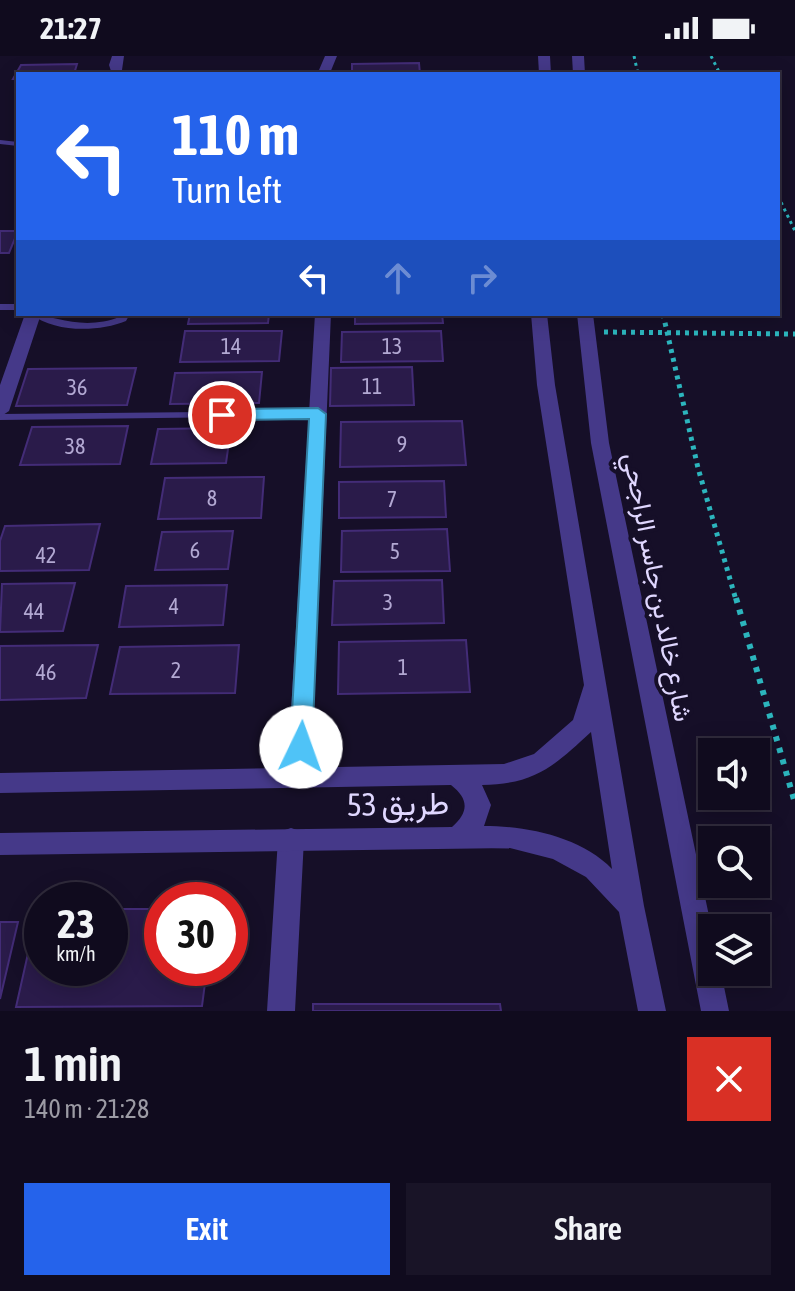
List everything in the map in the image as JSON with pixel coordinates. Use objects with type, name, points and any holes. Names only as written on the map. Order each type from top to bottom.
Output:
[{"type":"street","points":[[0,411],[34,316]]},
{"type":"street","points":[[299,777],[323,316]]},
{"type":"street","points":[[539,316],[546,385],[631,906],[652,1011]]},
{"type":"street","name":"شارع خالد بن جاسر الراجحي","points":[[586,323],[600,443],[715,1011]]},
{"type":"street","name":"طريق 53","points":[[0,783],[504,774],[542,762],[583,725],[595,682]]},
{"type":"street","points":[[456,775],[470,784],[478,797],[479,813],[472,827],[458,837]]},
{"type":"street","name":"طريق 53","points":[[0,844],[510,837],[558,849],[595,869],[631,906]]},
{"type":"street","points":[[281,1011],[291,839]]},
{"type":"lane","points":[[39,316],[54,323],[74,324],[116,323],[124,316]]},
{"type":"lane","points":[[0,417],[318,414]]},
{"type":"path","points":[[780,200],[795,231]]},
{"type":"path","points":[[663,316],[698,468],[795,803]]},
{"type":"path","points":[[586,323],[667,332],[795,334]]},
{"type":"building","points":[[419,63],[420,72],[352,72],[352,64]]},
{"type":"building","points":[[77,64],[75,72],[17,72],[21,65]]},
{"type":"building","points":[[0,231],[16,231],[9,253],[0,253]]},
{"type":"building","points":[[190,316],[269,316],[268,323],[188,324]]},
{"type":"building","points":[[355,316],[442,316],[443,323],[355,324]]},
{"type":"building","points":[[185,331],[282,331],[279,361],[180,362]]},
{"type":"building","points":[[441,331],[443,361],[341,362],[342,332]]},
{"type":"building","points":[[412,367],[414,405],[330,406],[331,368]]},
{"type":"building","points":[[136,368],[127,405],[16,406],[28,369]]},
{"type":"building","points":[[262,372],[259,403],[170,404],[175,373]]},
{"type":"building","points":[[462,421],[466,465],[340,467],[341,422]]},
{"type":"building","points":[[128,426],[120,464],[20,465],[32,427]]},
{"type":"building","points":[[231,428],[226,463],[151,464],[158,429]]},
{"type":"building","points":[[264,477],[261,518],[158,519],[165,478]]},
{"type":"building","points":[[444,481],[446,517],[339,518],[339,482]]},
{"type":"building","points":[[100,524],[89,570],[0,571],[0,541],[5,526]]},
{"type":"building","points":[[447,529],[450,571],[341,572],[342,531]]},
{"type":"building","points":[[233,531],[228,569],[155,570],[162,532]]},
{"type":"building","points":[[442,580],[444,623],[332,625],[334,581]]},
{"type":"building","points":[[75,583],[63,631],[0,632],[2,584]]},
{"type":"building","points":[[227,585],[223,625],[119,627],[126,586]]},
{"type":"building","points":[[466,640],[470,692],[338,694],[339,642]]},
{"type":"building","points":[[98,645],[86,698],[0,700],[0,646]]},
{"type":"building","points":[[239,645],[235,693],[110,694],[120,647]]},
{"type":"building","points":[[128,909],[144,909],[144,986],[205,986],[202,1006],[16,1007],[24,971],[24,986],[128,986]]},
{"type":"building","points":[[0,922],[18,922],[0,999]]},
{"type":"building","points":[[313,1004],[500,1004],[501,1011],[313,1011]]},
{"type":"route","points":[[222,415],[318,414],[301,747]]}]
